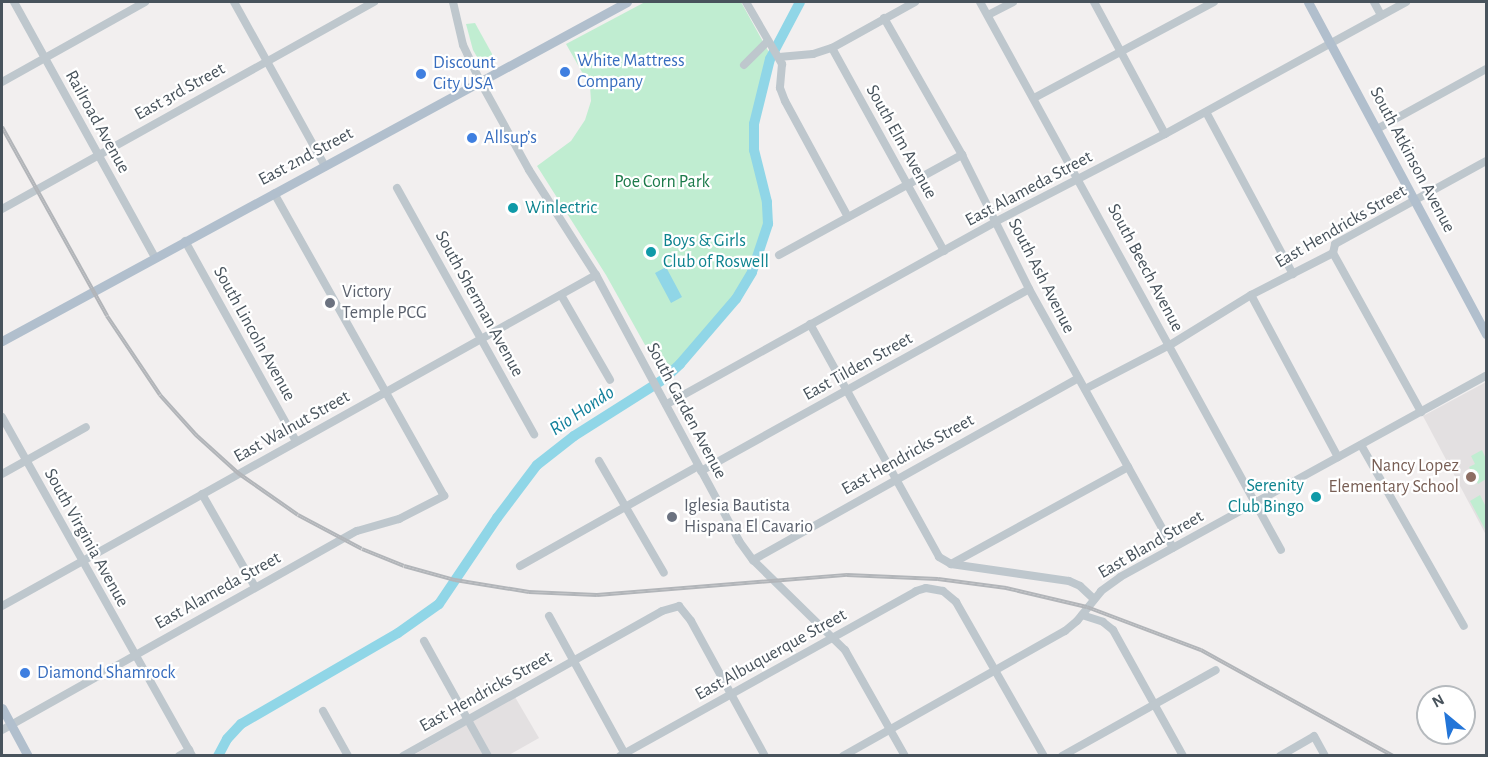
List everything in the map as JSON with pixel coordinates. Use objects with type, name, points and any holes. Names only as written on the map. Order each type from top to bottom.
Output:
[{"type":"main road","name":"East 2nd Street","points":[[2,341],[627,2]]},
{"type":"main road","name":"South Atkinson Avenue","points":[[1308,2],[1486,334]]},
{"type":"main road","points":[[2,708],[28,756]]},
{"type":"street","name":"Railroad Avenue","points":[[14,2],[155,257]]},
{"type":"street","points":[[2,82],[145,2]]},
{"type":"street","points":[[234,2],[325,166]]},
{"type":"street","name":"East 3rd Street","points":[[2,209],[266,60],[374,2]]},
{"type":"street","name":"South Garden Avenue","points":[[453,2],[463,45],[481,83],[538,184],[596,275],[739,541],[753,560],[834,637],[849,655],[905,756]]},
{"type":"street","points":[[746,2],[782,64],[781,93],[848,217]]},
{"type":"street","points":[[778,56],[813,54],[832,48],[915,2]]},
{"type":"street","name":"South Beech Avenue","points":[[980,2],[1079,178],[1281,550]]},
{"type":"street","points":[[988,15],[1013,2]]},
{"type":"street","points":[[1094,2],[1165,134]]},
{"type":"street","points":[[1034,98],[1214,2]]},
{"type":"street","points":[[1374,2],[1382,15]]},
{"type":"street","name":"East Alameda Street","points":[[667,404],[995,222],[1165,134],[1406,2]]},
{"type":"street","name":"South Ash Avenue","points":[[884,18],[962,155],[1029,289],[1173,548]]},
{"type":"street","points":[[744,65],[769,44]]},
{"type":"street","name":"South Elm Avenue","points":[[832,48],[944,251]]},
{"type":"street","points":[[1377,129],[1486,69]]},
{"type":"street","points":[[1206,112],[1293,274]]},
{"type":"street","points":[[779,255],[962,155]]},
{"type":"street","name":"East Hendricks Street","points":[[1085,389],[1170,345],[1251,295],[1333,253],[1335,244],[1486,161]]},
{"type":"street","name":"South Sherman Avenue","points":[[397,188],[534,434]]},
{"type":"street","points":[[274,193],[386,392]]},
{"type":"street","name":"South Lincoln Avenue","points":[[185,241],[296,441]]},
{"type":"street","points":[[1333,253],[1421,412]]},
{"type":"street","name":"East Walnut Street","points":[[2,606],[596,275]]},
{"type":"street","name":"East Tilden Street","points":[[520,566],[1029,289]]},
{"type":"street","points":[[561,295],[610,380]]},
{"type":"street","points":[[1251,295],[1338,457]]},
{"type":"street","points":[[810,324],[944,563],[1069,581],[1080,586],[1094,599]]},
{"type":"street","name":"East Bland Street","points":[[843,756],[1065,631],[1113,581],[1486,376]]},
{"type":"street","name":"East Hendricks Street","points":[[753,560],[1078,378]]},
{"type":"street","name":"East Alameda Street","points":[[2,730],[357,531],[399,519],[444,496],[386,392]]},
{"type":"street","name":"South Virginia Avenue","points":[[2,417],[190,753]]},
{"type":"street","points":[[2,474],[86,427]]},
{"type":"street","points":[[1361,445],[1464,626]]},
{"type":"street","points":[[599,461],[664,573]]},
{"type":"street","points":[[951,564],[1128,467]]},
{"type":"street","points":[[202,494],[255,587]]},
{"type":"street","name":"East Albuquerque Street","points":[[624,755],[916,591],[938,589],[956,602],[996,670]]},
{"type":"street","name":"East Hendricks Street","points":[[403,756],[662,611],[679,606],[692,621],[731,694]]},
{"type":"street","points":[[1082,615],[1111,627],[1183,756]]},
{"type":"street","points":[[549,616],[624,755]]},
{"type":"street","points":[[424,641],[488,756]]},
{"type":"street","points":[[996,670],[1044,756]]},
{"type":"street","points":[[1062,756],[1216,670]]},
{"type":"street","points":[[731,694],[765,756]]},
{"type":"street","points":[[323,711],[348,756]]},
{"type":"street","points":[[1280,756],[1314,736],[1325,756]]},
{"type":"street","points":[[179,756],[190,753]]},
{"type":"shaded area","name":"Nancy Lopez Elementary School","points":[[1486,382],[1486,535],[1423,416]]},
{"type":"shaded area","points":[[515,697],[539,738],[509,755],[412,756]]},
{"type":"green space","name":"Poe Corn Park","points":[[645,2],[741,2],[771,56],[754,124],[754,150],[769,213],[764,238],[752,272],[736,299],[680,364],[664,379],[606,275],[537,166],[571,141],[585,120],[591,101],[590,86],[566,44]]},
{"type":"green space","points":[[475,23],[496,61],[490,64],[480,62],[473,50],[466,24]]},
{"type":"green space","points":[[1482,450],[1486,459],[1486,479],[1478,484],[1469,467],[1475,464],[1471,456]]},
{"type":"green space","points":[[1480,495],[1486,507],[1486,531],[1470,501]]},
{"type":"water","points":[[666,267],[682,297],[671,303],[655,273]]},
{"type":"waterway","name":"Rio Hondo","points":[[218,756],[227,739],[241,724],[398,633],[439,604],[497,518],[537,465],[574,436],[664,379],[680,364],[736,299],[752,272],[768,224],[767,202],[754,150],[754,124],[770,59],[800,2]]},
{"type":"railway","points":[[2,127],[107,316],[160,395],[196,435],[238,473],[298,515],[362,549],[404,566],[455,580],[529,592],[597,595],[847,575],[938,579],[1006,588],[1087,607],[1201,650],[1393,756]]},
{"type":"place","name":"White Mattress Company","points":[[565,72]]},
{"type":"place","name":"Discount City USA","points":[[421,74]]},
{"type":"place","name":"Allsup’s","points":[[472,138]]},
{"type":"place","name":"Winlectric","points":[[513,208]]},
{"type":"place","name":"Boys & Girls Club of Roswell","points":[[651,252]]},
{"type":"place","name":"Victory Temple PCG","points":[[330,303]]},
{"type":"place","name":"Nancy Lopez Elementary School","points":[[1471,477]]},
{"type":"place","name":"Serenity Club Bingo","points":[[1316,497]]},
{"type":"place","name":"Iglesia Bautista Hispana El Cavario","points":[[672,517]]},
{"type":"place","name":"Diamond Shamrock","points":[[25,673]]}]
